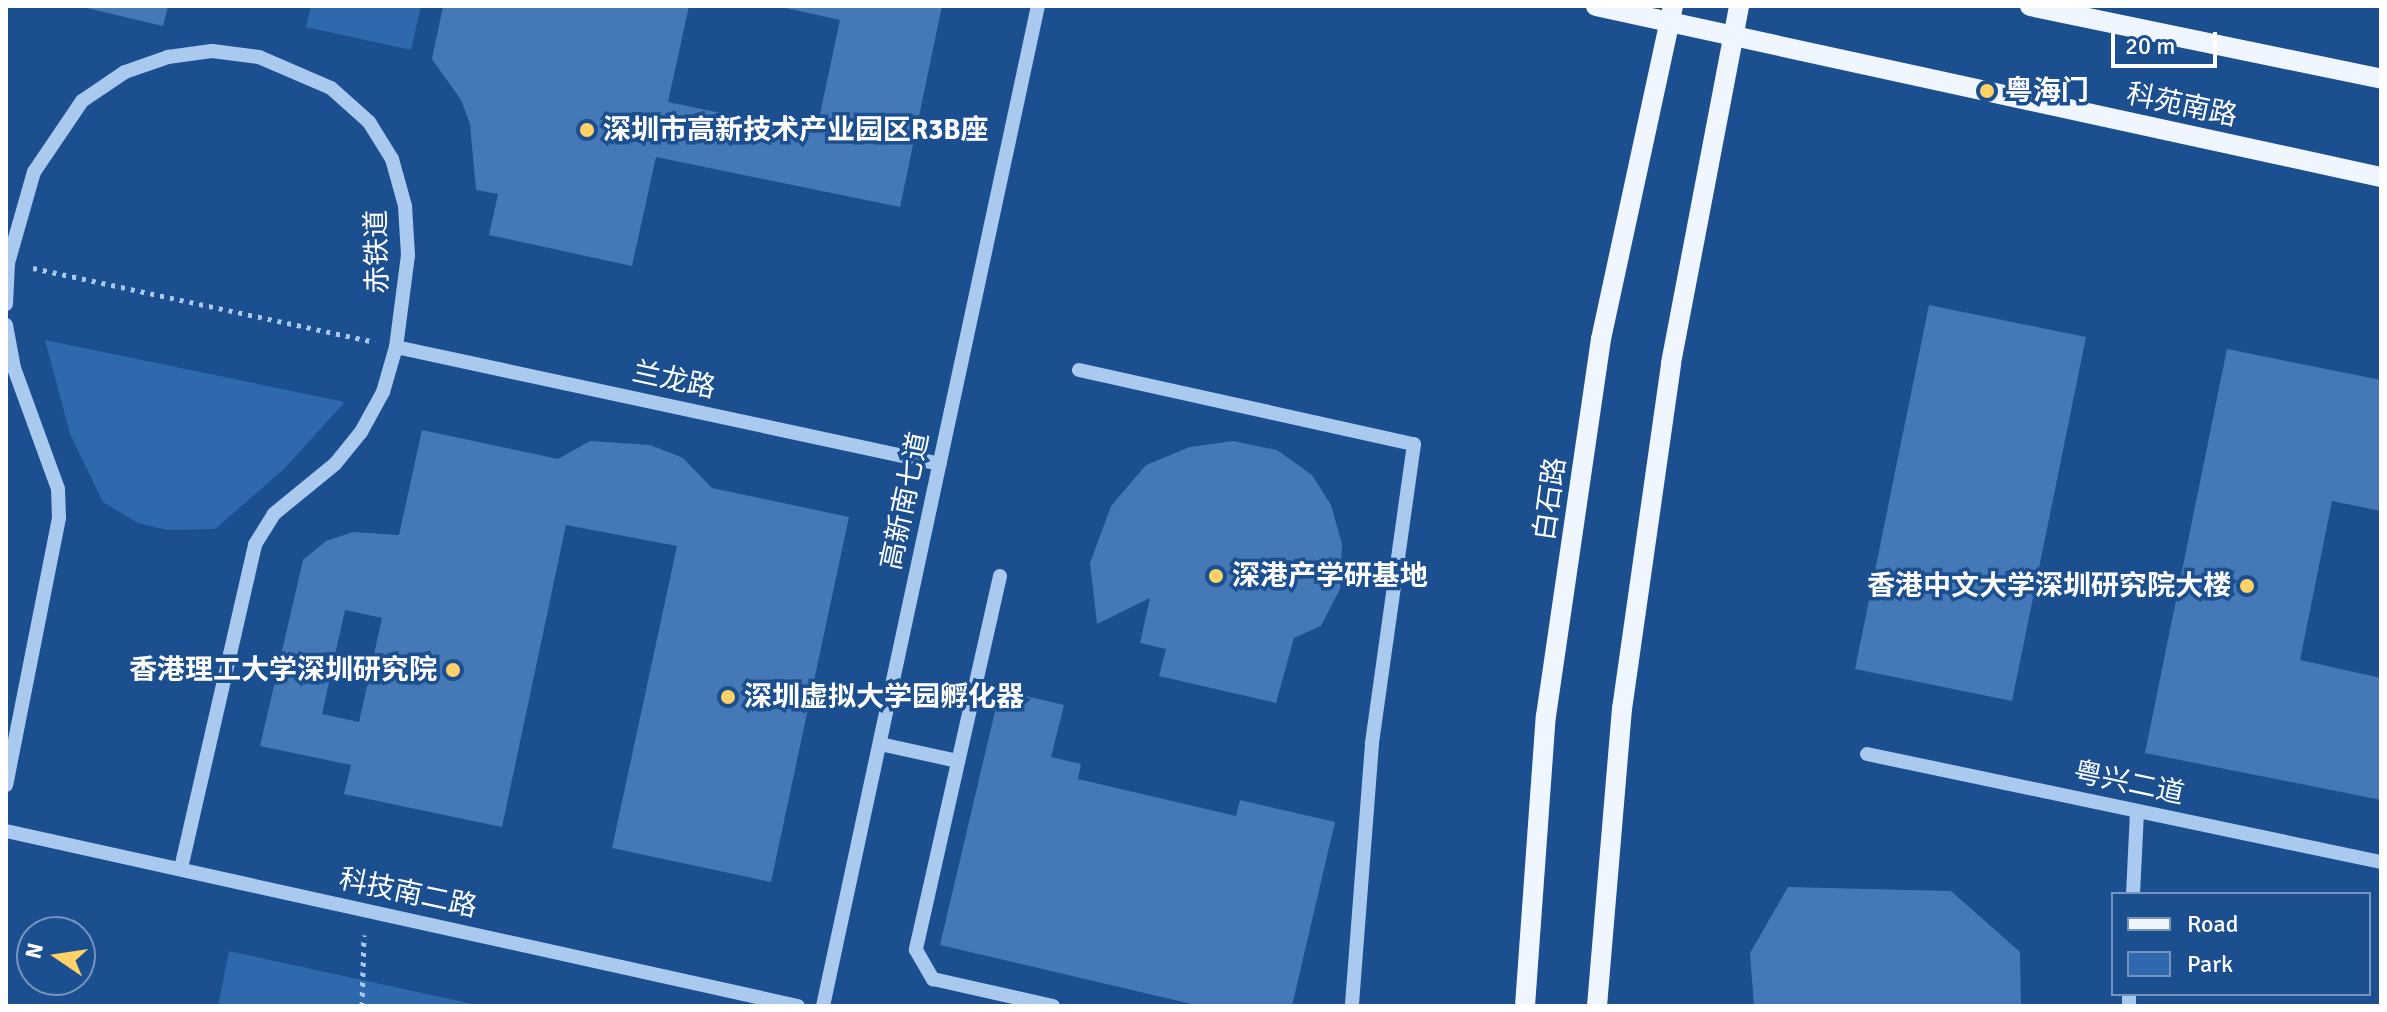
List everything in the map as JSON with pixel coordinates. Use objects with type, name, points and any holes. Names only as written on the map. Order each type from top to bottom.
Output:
[{"type":"main road","name":"科苑南路","points":[[1596,6],[1671,14],[1733,36],[2381,177]]},
{"type":"main road","points":[[1597,1006],[1628,661],[1671,363],[1739,6]]},
{"type":"main road","points":[[2030,6],[2381,79]]},
{"type":"main road","name":"白石路","points":[[1525,1006],[1546,716],[1599,354],[1671,14]]},
{"type":"street","name":"高新南七道","points":[[823,1006],[1038,6]]},
{"type":"street","name":"赤铁道","points":[[6,304],[7,263],[34,172],[82,101],[125,72],[168,57],[212,51],[259,57],[303,71],[331,88],[369,122],[392,159],[405,206],[408,255],[396,347],[383,392],[361,432],[335,464],[274,514],[255,545],[181,869]]},
{"type":"street","points":[[6,325],[14,368],[58,489],[59,518],[6,785]]},
{"type":"street","name":"兰龙路","points":[[396,347],[940,464]]},
{"type":"street","points":[[1079,370],[1414,444],[1372,744],[1352,1006]]},
{"type":"street","points":[[1000,576],[916,950],[933,979],[1053,1006]]},
{"type":"street","points":[[880,744],[958,761]]},
{"type":"street","name":"粤兴二道","points":[[1867,754],[2381,862]]},
{"type":"street","points":[[2133,892],[2137,811]]},
{"type":"street","name":"科技南二路","points":[[6,831],[798,1006]]},
{"type":"path","points":[[7,263],[396,347]]},
{"type":"path","points":[[362,1006],[365,910]]},
{"type":"green space","points":[[311,6],[421,6],[411,50],[306,27]]},
{"type":"green space","points":[[45,340],[345,402],[284,469],[215,529],[167,530],[138,523],[103,502],[70,434]]},
{"type":"green space","points":[[229,951],[482,1006],[218,1006]]},
{"type":"building","points":[[78,6],[168,6],[163,26]]},
{"type":"building","points":[[443,6],[689,6],[668,102],[816,133],[840,20],[777,6],[942,6],[900,207],[656,157],[632,266],[489,235],[498,194],[476,190],[470,124],[461,100],[432,59]]},
{"type":"building","points":[[1929,305],[2086,337],[2012,701],[1855,669]]},
{"type":"building","name":"香港中文大学深圳研究院大楼","points":[[2227,349],[2381,380],[2381,511],[2332,501],[2300,660],[2381,678],[2381,800],[2145,753]]},
{"type":"building","points":[[422,430],[558,459],[590,441],[650,445],[683,458],[712,488],[849,517],[771,882],[612,848],[677,546],[566,525],[502,827],[344,794],[351,765],[260,746],[303,560],[326,541],[353,532],[399,535]],"holes":[[[345,610],[382,618],[359,722],[322,714]]]},
{"type":"building","name":"深港产学研基地","points":[[1233,441],[1277,450],[1312,475],[1331,505],[1342,544],[1340,589],[1321,626],[1294,638],[1276,703],[1159,676],[1166,649],[1140,643],[1150,598],[1097,624],[1090,563],[1111,506],[1146,465],[1190,447]]},
{"type":"building","points":[[1000,690],[1064,705],[1051,757],[1081,764],[1078,779],[1236,816],[1240,800],[1335,822],[1292,1006],[1200,1006],[940,945]]},
{"type":"building","points":[[1788,887],[1951,891],[2020,952],[2021,1006],[1754,1006],[1750,953]]},
{"type":"place","name":"粤海门","points":[[1987,91]]},
{"type":"place","name":"深圳市高新技术产业园区R3B座","points":[[587,130]]},
{"type":"place","name":"深港产学研基地","points":[[1216,576]]},
{"type":"place","name":"香港中文大学深圳研究院大楼","points":[[2247,586]]},
{"type":"place","name":"香港理工大学深圳研究院","points":[[453,670]]},
{"type":"place","name":"深圳虚拟大学园孵化器","points":[[728,697]]}]
